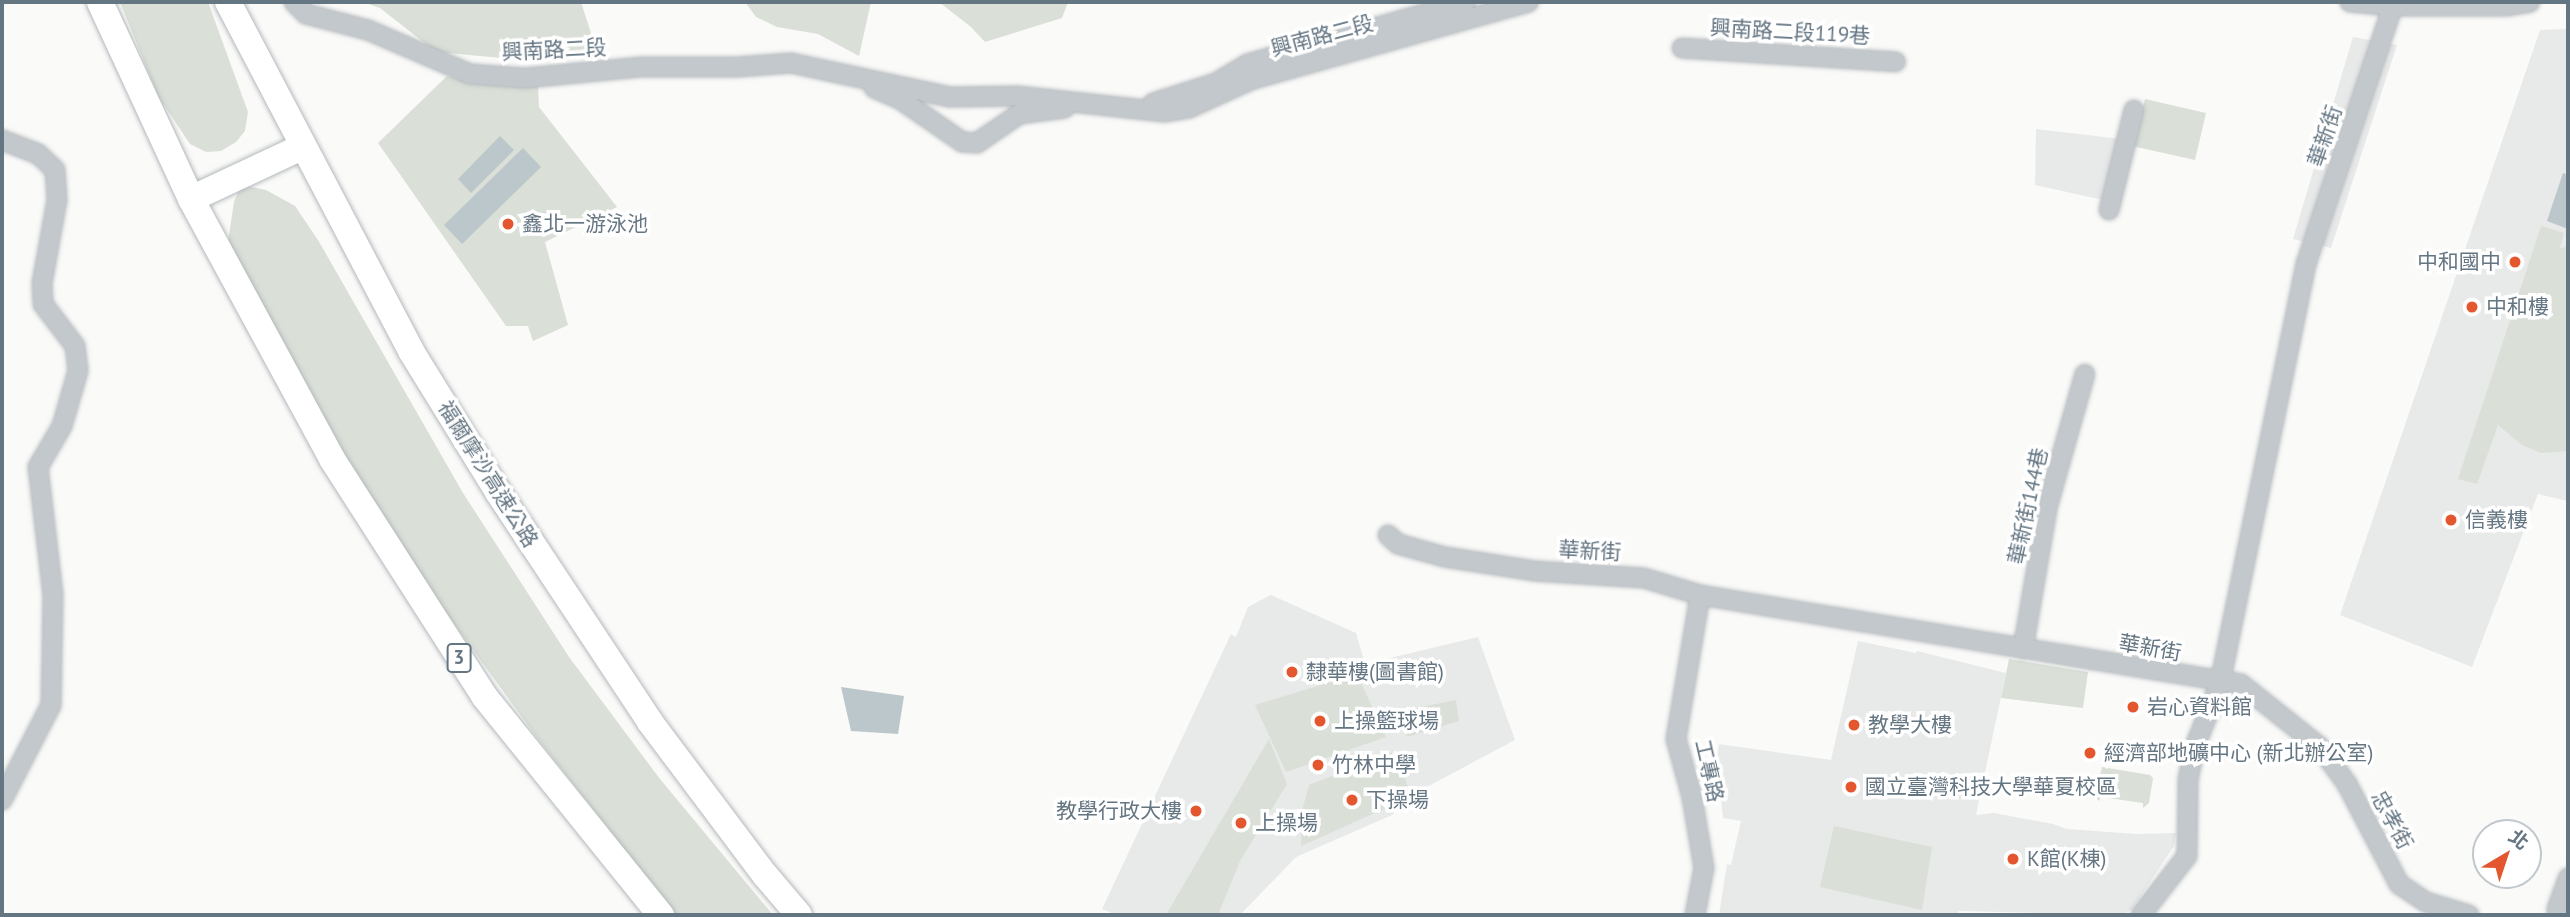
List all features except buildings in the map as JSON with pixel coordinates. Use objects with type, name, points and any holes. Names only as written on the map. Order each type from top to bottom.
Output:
[{"type":"highway","name":"3","points":[[101,4],[191,199],[332,458],[484,696],[661,915]]},
{"type":"highway","name":"福爾摩沙高速公路","points":[[230,6],[411,351],[498,492],[663,740],[765,875],[799,915]]},
{"type":"highway","points":[[191,199],[302,147]]},
{"type":"street","name":"興南路二段","points":[[293,2],[306,14],[368,30],[470,74],[525,78],[642,67],[791,63],[950,97],[1017,96],[1164,112],[1189,108],[1253,79],[1528,2]]},
{"type":"street","name":"興南路二段","points":[[1131,107],[1195,91],[1216,83],[1248,64],[1465,2]]},
{"type":"street","points":[[2350,2],[2393,6],[2506,6],[2530,2]]},
{"type":"street","name":"華新街","points":[[1388,535],[1398,544],[1445,557],[1534,571],[1644,578],[1700,595],[2220,683],[2305,264],[2393,6]]},
{"type":"street","name":"興南路二段119巷","points":[[1682,48],[1896,62]]},
{"type":"street","name":"興南路二段","points":[[832,70],[900,99],[962,142],[977,143],[1019,114],[1101,105]]},
{"type":"street","points":[[2109,210],[2134,110]]},
{"type":"street","points":[[2,140],[38,154],[55,170],[57,200],[42,283],[43,304],[75,346],[78,370],[62,426],[38,467],[52,595],[51,705],[2,800]]},
{"type":"street","name":"華新街144巷","points":[[2023,649],[2047,508],[2085,374]]},
{"type":"street","name":"工專路","points":[[1695,915],[1704,868],[1692,797],[1676,739],[1700,595]]},
{"type":"street","points":[[2141,915],[2187,856],[2188,780],[2194,749],[2220,683]]},
{"type":"street","name":"忠孝街","points":[[2220,683],[2241,684],[2320,747],[2347,784],[2399,884],[2426,902],[2469,915]]},
{"type":"street","points":[[2556,910],[2568,878]]},
{"type":"shaded area","points":[[120,2],[208,2],[248,112],[245,131],[236,142],[221,151],[206,152],[190,144],[158,96]]},
{"type":"shaded area","points":[[363,2],[581,2],[597,52],[572,59],[523,60],[436,52],[380,8]]},
{"type":"shaded area","points":[[745,2],[871,2],[859,56],[818,34],[777,27],[756,17]]},
{"type":"shaded area","points":[[939,2],[1068,2],[1062,18],[985,42],[971,27]]},
{"type":"shaded area","name":"中和國中","points":[[2568,29],[2568,501],[2538,494],[2472,667],[2340,615],[2540,30]]},
{"type":"shaded area","points":[[2353,37],[2397,45],[2331,248],[2293,239]]},
{"type":"shaded area","name":"鑫北一游泳池","points":[[447,76],[481,84],[538,86],[539,107],[617,207],[545,242],[568,325],[533,341],[528,326],[506,326],[378,143]]},
{"type":"shaded area","points":[[2145,99],[2206,113],[2195,160],[2132,146]]},
{"type":"shaded area","points":[[2036,129],[2121,139],[2103,200],[2035,185]]},
{"type":"shaded area","points":[[500,136],[514,150],[471,193],[458,179]]},
{"type":"shaded area","points":[[523,148],[541,167],[462,244],[444,225]]},
{"type":"shaded area","points":[[2563,173],[2568,175],[2568,229],[2547,221]]},
{"type":"shaded area","points":[[247,186],[266,190],[295,206],[318,240],[463,493],[569,657],[660,779],[773,915],[676,915],[538,739],[422,580],[342,452],[228,242],[234,202],[238,192]]},
{"type":"shaded area","points":[[2541,226],[2564,233],[2560,248],[2568,247],[2568,451],[2541,453],[2522,445],[2498,425],[2477,484],[2458,479]]},
{"type":"shaded area","name":"竹林中學","points":[[1271,595],[1356,633],[1365,664],[1478,637],[1515,740],[1421,790],[1392,815],[1296,857],[1240,915],[1117,915],[1102,909],[1231,634],[1236,637],[1248,607]]},
{"type":"shaded area","name":"國立臺灣科技大學華夏校區","points":[[1858,641],[1916,653],[1917,651],[2006,673],[1976,815],[1994,813],[2067,829],[2137,834],[2176,833],[2174,846],[2132,909],[2123,915],[1959,911],[1957,915],[1719,915],[1727,864],[1731,865],[1741,821],[1723,818],[1717,758],[1719,744],[1831,760]]},
{"type":"shaded area","points":[[2009,659],[2088,672],[2083,708],[2001,698]]},
{"type":"shaded area","name":"上操籃球場","points":[[1357,674],[1386,737],[1286,772],[1255,705]]},
{"type":"shaded area","points":[[841,687],[904,696],[898,734],[851,731]]},
{"type":"shaded area","points":[[1456,700],[1459,721],[1407,737],[1402,711]]},
{"type":"shaded area","name":"上操場","points":[[1269,739],[1287,784],[1240,861],[1218,915],[1166,915]]},
{"type":"shaded area","name":"下操場","points":[[1396,751],[1410,793],[1386,808],[1301,846],[1303,807],[1309,785]]},
{"type":"shaded area","points":[[2102,767],[2150,775],[2153,778],[2149,803],[2143,808],[2143,803],[2101,797],[2099,801],[2095,797]]},
{"type":"shaded area","points":[[1834,826],[1932,847],[1922,910],[1820,887]]},
{"type":"place","name":"鑫北一游泳池","points":[[508,224]]},
{"type":"place","name":"中和國中","points":[[2515,262]]},
{"type":"place","name":"中和樓","points":[[2472,307]]},
{"type":"place","name":"信義樓","points":[[2451,520]]},
{"type":"place","name":"隸華樓(圖書館)","points":[[1292,672]]},
{"type":"place","name":"岩心資料館","points":[[2133,707]]},
{"type":"place","name":"上操籃球場","points":[[1320,721]]},
{"type":"place","name":"教學大樓","points":[[1854,725]]},
{"type":"place","name":"經濟部地礦中心 (新北辦公室)","points":[[2090,753]]},
{"type":"place","name":"竹林中學","points":[[1318,765]]},
{"type":"place","name":"國立臺灣科技大學華夏校區","points":[[1851,787]]},
{"type":"place","name":"下操場","points":[[1352,800]]},
{"type":"place","name":"教學行政大樓","points":[[1196,811]]},
{"type":"place","name":"上操場","points":[[1241,823]]},
{"type":"place","name":"K館(K棟)","points":[[2013,859]]}]
